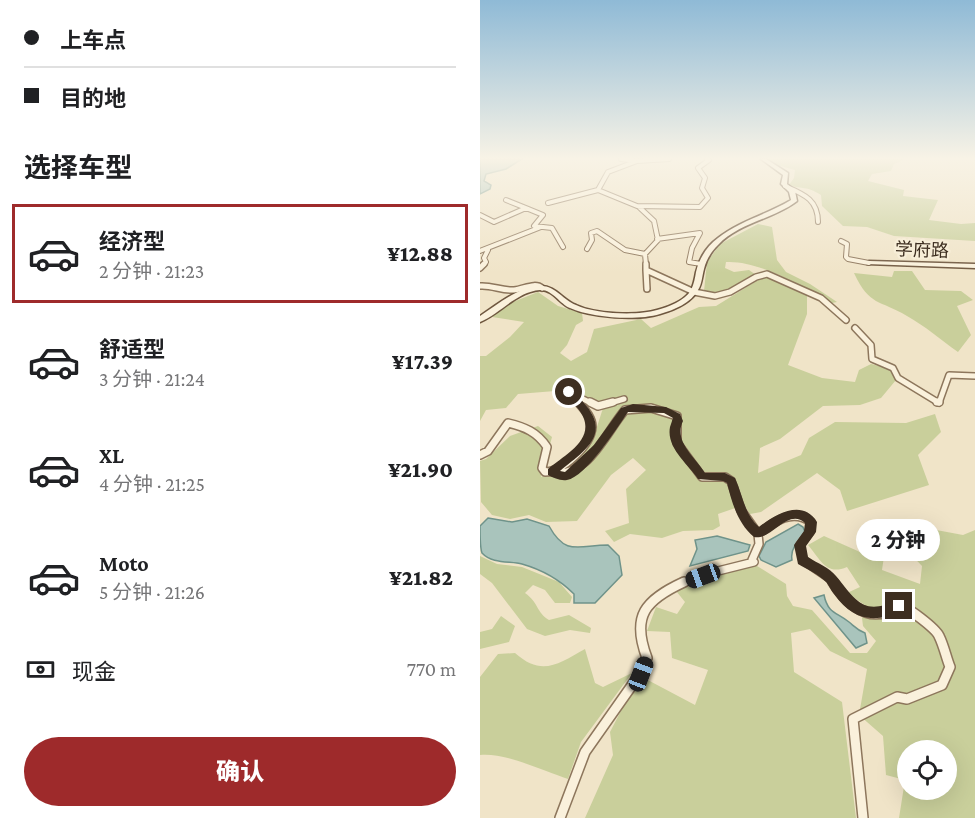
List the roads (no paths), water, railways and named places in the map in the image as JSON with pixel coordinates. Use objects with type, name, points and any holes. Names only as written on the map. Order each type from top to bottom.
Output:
[{"type":"street","points":[[549,203],[571,197]]},
{"type":"street","points":[[610,197],[618,202],[654,209],[700,207],[708,197]]},
{"type":"street","points":[[480,286],[495,284],[512,290],[540,285],[571,306],[584,310],[636,315],[656,313],[688,298],[695,290],[702,264],[717,242],[776,212],[794,201],[793,197]]},
{"type":"street","points":[[810,197],[818,213],[818,222]]},
{"type":"street","points":[[506,200],[543,215],[534,226],[552,228],[563,247]]},
{"type":"street","points":[[639,207],[654,221],[657,238]]},
{"type":"street","points":[[480,216],[494,222],[526,208]]},
{"type":"street","points":[[480,251],[488,250],[543,226]]},
{"type":"street","points":[[587,249],[592,240],[591,233],[597,231],[623,251],[635,255],[645,254]]},
{"type":"street","points":[[647,290],[645,254],[657,238],[700,233],[692,248],[689,262],[702,264]]},
{"type":"street","points":[[841,241],[847,244],[846,257],[848,259],[869,263]]},
{"type":"street","points":[[480,268],[486,262],[484,258],[488,250]]},
{"type":"street","name":"学府路","points":[[869,263],[975,266]]},
{"type":"street","points":[[645,270],[702,294],[721,295],[738,289],[761,274],[767,274],[821,298],[846,320]]},
{"type":"street","points":[[480,320],[504,303],[532,290],[542,288]]},
{"type":"street","points":[[855,328],[872,344],[874,351],[872,359],[893,368],[898,378],[939,403],[949,375],[975,376]]},
{"type":"street","points":[[552,472],[587,442],[591,433],[589,417],[569,392],[598,405],[624,399]]},
{"type":"street","points":[[480,455],[489,452],[508,423],[529,428],[542,436],[548,447],[542,468],[545,472],[567,476],[598,448],[625,410],[633,408],[666,410],[677,416],[678,421],[675,428],[678,448],[692,460],[702,477],[725,477],[731,481],[738,505],[751,528],[758,534],[759,544],[752,560],[754,562],[667,589],[652,599],[639,623],[641,641],[647,658],[641,674],[589,745],[570,786],[560,818]]},
{"type":"street","points":[[758,534],[792,514],[805,515],[811,522],[810,532],[800,545],[803,560],[831,579],[839,592],[859,610],[873,614],[885,613],[899,606],[909,608],[938,633],[950,667],[942,685],[907,699],[897,697],[853,719],[863,818]]},
{"type":"water","points":[[488,518],[512,522],[527,519],[549,526],[555,536],[567,546],[608,545],[619,556],[622,575],[595,603],[574,603],[574,594],[537,569],[486,557],[482,553],[480,544],[480,526]]},
{"type":"water","points":[[798,524],[803,527],[806,535],[793,549],[792,560],[776,567],[761,560],[759,556],[766,542]]},
{"type":"water","points":[[717,536],[750,545],[748,551],[690,566],[697,549],[695,540]]},
{"type":"water","points":[[824,595],[828,606],[834,612],[865,633],[867,643],[856,648],[814,598]]}]
